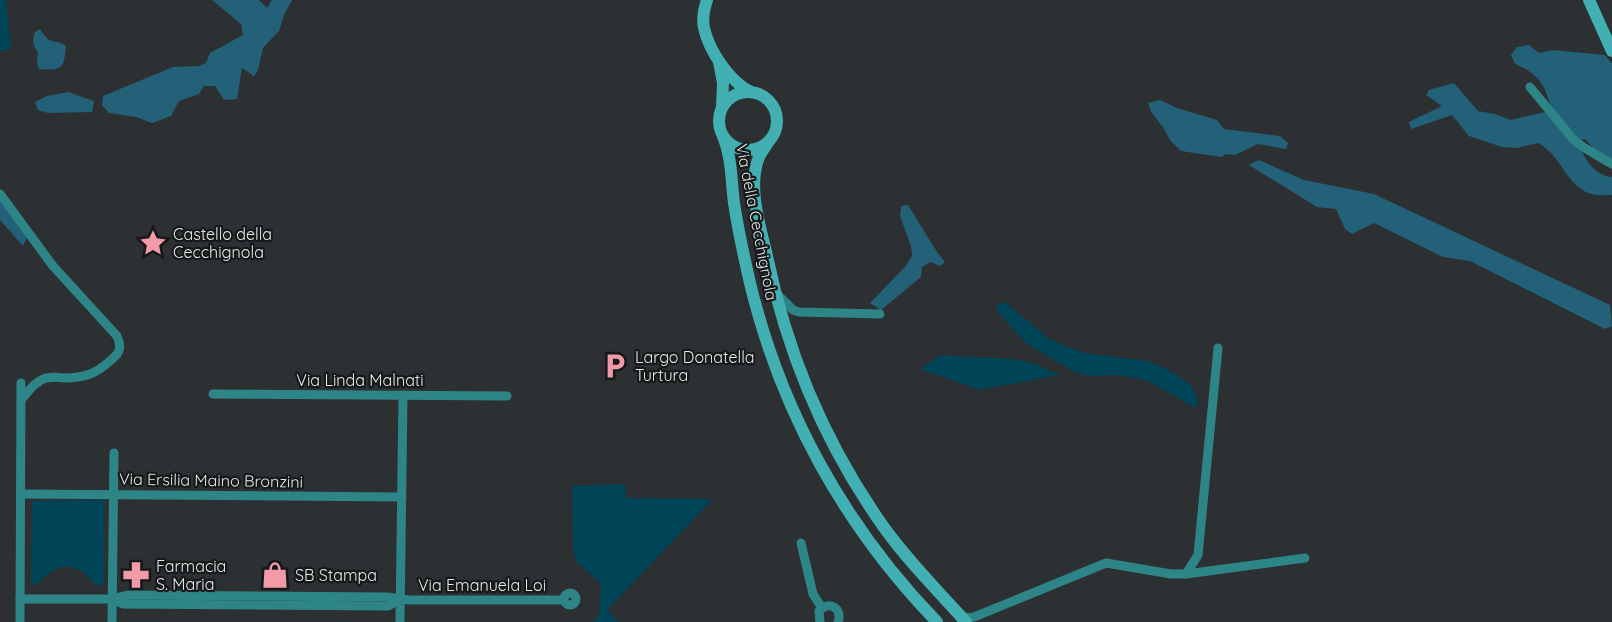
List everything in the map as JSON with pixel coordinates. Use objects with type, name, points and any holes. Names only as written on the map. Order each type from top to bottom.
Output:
[{"type":"street","points":[[707,0],[703,18],[704,28],[718,58],[734,80],[744,88],[765,98],[772,105],[776,114],[777,124],[774,133],[769,141],[759,148],[739,149],[731,145],[723,136],[719,127],[719,117],[722,107],[723,82],[718,58]]},
{"type":"street","points":[[1589,0],[1612,51]]},
{"type":"street","points":[[1530,87],[1573,139],[1612,164]]},
{"type":"street","points":[[722,107],[731,97],[751,92]]},
{"type":"street","name":"Via della Cecchignola","points":[[723,136],[728,150],[734,204],[758,316],[772,360],[797,420],[821,468],[864,536],[891,571],[937,622]]},
{"type":"street","name":"Via della Cecchignola","points":[[769,141],[759,157],[755,188],[760,222],[787,336],[811,399],[847,470],[884,526],[924,576],[962,618]]},
{"type":"street","points":[[0,194],[53,266],[117,336],[120,346],[114,358],[92,374],[80,378],[43,379],[21,400]]},
{"type":"street","points":[[775,292],[793,310],[799,312],[880,314]]},
{"type":"street","points":[[787,336],[790,320],[799,312]]},
{"type":"street","points":[[1186,574],[1198,555],[1218,348]]},
{"type":"street","points":[[20,622],[21,383]]},
{"type":"street","name":"Via Linda Malnati","points":[[213,394],[507,396]]},
{"type":"street","points":[[400,622],[403,395]]},
{"type":"street","points":[[112,622],[114,453]]},
{"type":"street","name":"Via Ersilia Maino Bronzini","points":[[21,494],[402,497]]},
{"type":"street","points":[[801,543],[813,594],[822,608]]},
{"type":"street","points":[[962,618],[991,610],[1106,563],[1171,574],[1186,574],[1305,558]]},
{"type":"street","name":"Via Emanuela Loi","points":[[20,599],[112,599],[123,596],[208,600],[388,597],[564,600]]},
{"type":"street","points":[[820,622],[818,615],[826,606],[835,607],[840,614],[838,622]]},
{"type":"street","points":[[977,622],[991,610]]},
{"type":"shaded area","points":[[0,0],[6,0],[11,49],[0,51]]},
{"type":"shaded area","points":[[212,0],[259,0],[267,8],[272,0],[292,0],[279,31],[263,48],[258,70],[254,76],[242,68],[237,99],[224,100],[215,86],[204,86],[199,94],[179,101],[171,116],[152,123],[136,117],[109,113],[102,105],[103,96],[173,67],[199,66],[206,63],[210,53],[243,35],[241,24]]},
{"type":"shaded area","points":[[40,29],[50,40],[66,46],[63,64],[57,69],[39,69],[38,52],[33,40],[35,32]]},
{"type":"shaded area","points":[[1529,45],[1539,53],[1553,50],[1605,55],[1612,64],[1612,164],[1608,164],[1585,139],[1576,141],[1594,169],[1605,176],[1612,177],[1612,195],[1594,195],[1580,189],[1552,154],[1538,143],[1517,148],[1502,147],[1469,136],[1452,115],[1411,129],[1409,122],[1442,106],[1426,95],[1429,90],[1454,83],[1478,111],[1510,120],[1545,112],[1551,107],[1543,85],[1535,76],[1515,64],[1511,55],[1517,47]]},
{"type":"shaded area","points":[[68,92],[94,101],[92,112],[48,113],[38,110],[35,102],[47,96]]},
{"type":"shaded area","points":[[1160,100],[1177,108],[1217,120],[1224,129],[1280,136],[1288,143],[1286,149],[1258,144],[1235,155],[1225,154],[1222,157],[1181,151],[1170,140],[1151,112],[1148,103]]},
{"type":"shaded area","points":[[1259,160],[1304,180],[1374,194],[1610,305],[1612,326],[1605,329],[1470,261],[1443,257],[1374,223],[1352,234],[1345,229],[1336,209],[1317,207],[1249,165]]},
{"type":"shaded area","points":[[0,201],[27,237],[23,246],[0,220]]},
{"type":"shaded area","points":[[908,205],[945,262],[940,266],[931,262],[922,267],[921,277],[881,310],[870,303],[905,267],[912,256],[911,246],[900,216],[901,206]]},
{"type":"shaded area","points":[[1005,302],[1048,338],[1062,345],[1085,353],[1147,361],[1169,370],[1191,385],[1198,400],[1196,408],[1146,380],[1118,375],[1089,376],[1075,372],[1026,343],[997,311],[997,304]]},
{"type":"shaded area","points":[[939,356],[1024,361],[1059,375],[979,390],[920,369]]},
{"type":"shaded area","points":[[625,484],[626,498],[713,499],[607,610],[619,622],[593,622],[599,615],[601,584],[576,561],[573,548],[572,486]]},
{"type":"shaded area","points":[[104,500],[104,585],[95,585],[81,571],[67,567],[52,571],[38,584],[31,584],[32,501]]},
{"type":"place","name":"Castello della Cecchignola","points":[[153,243]]},
{"type":"place","name":"Largo Donatella Turtura","points":[[615,366]]},
{"type":"place","name":"Farmacia S. Maria","points":[[136,575]]},
{"type":"place","name":"SB Stampa","points":[[275,575]]}]
